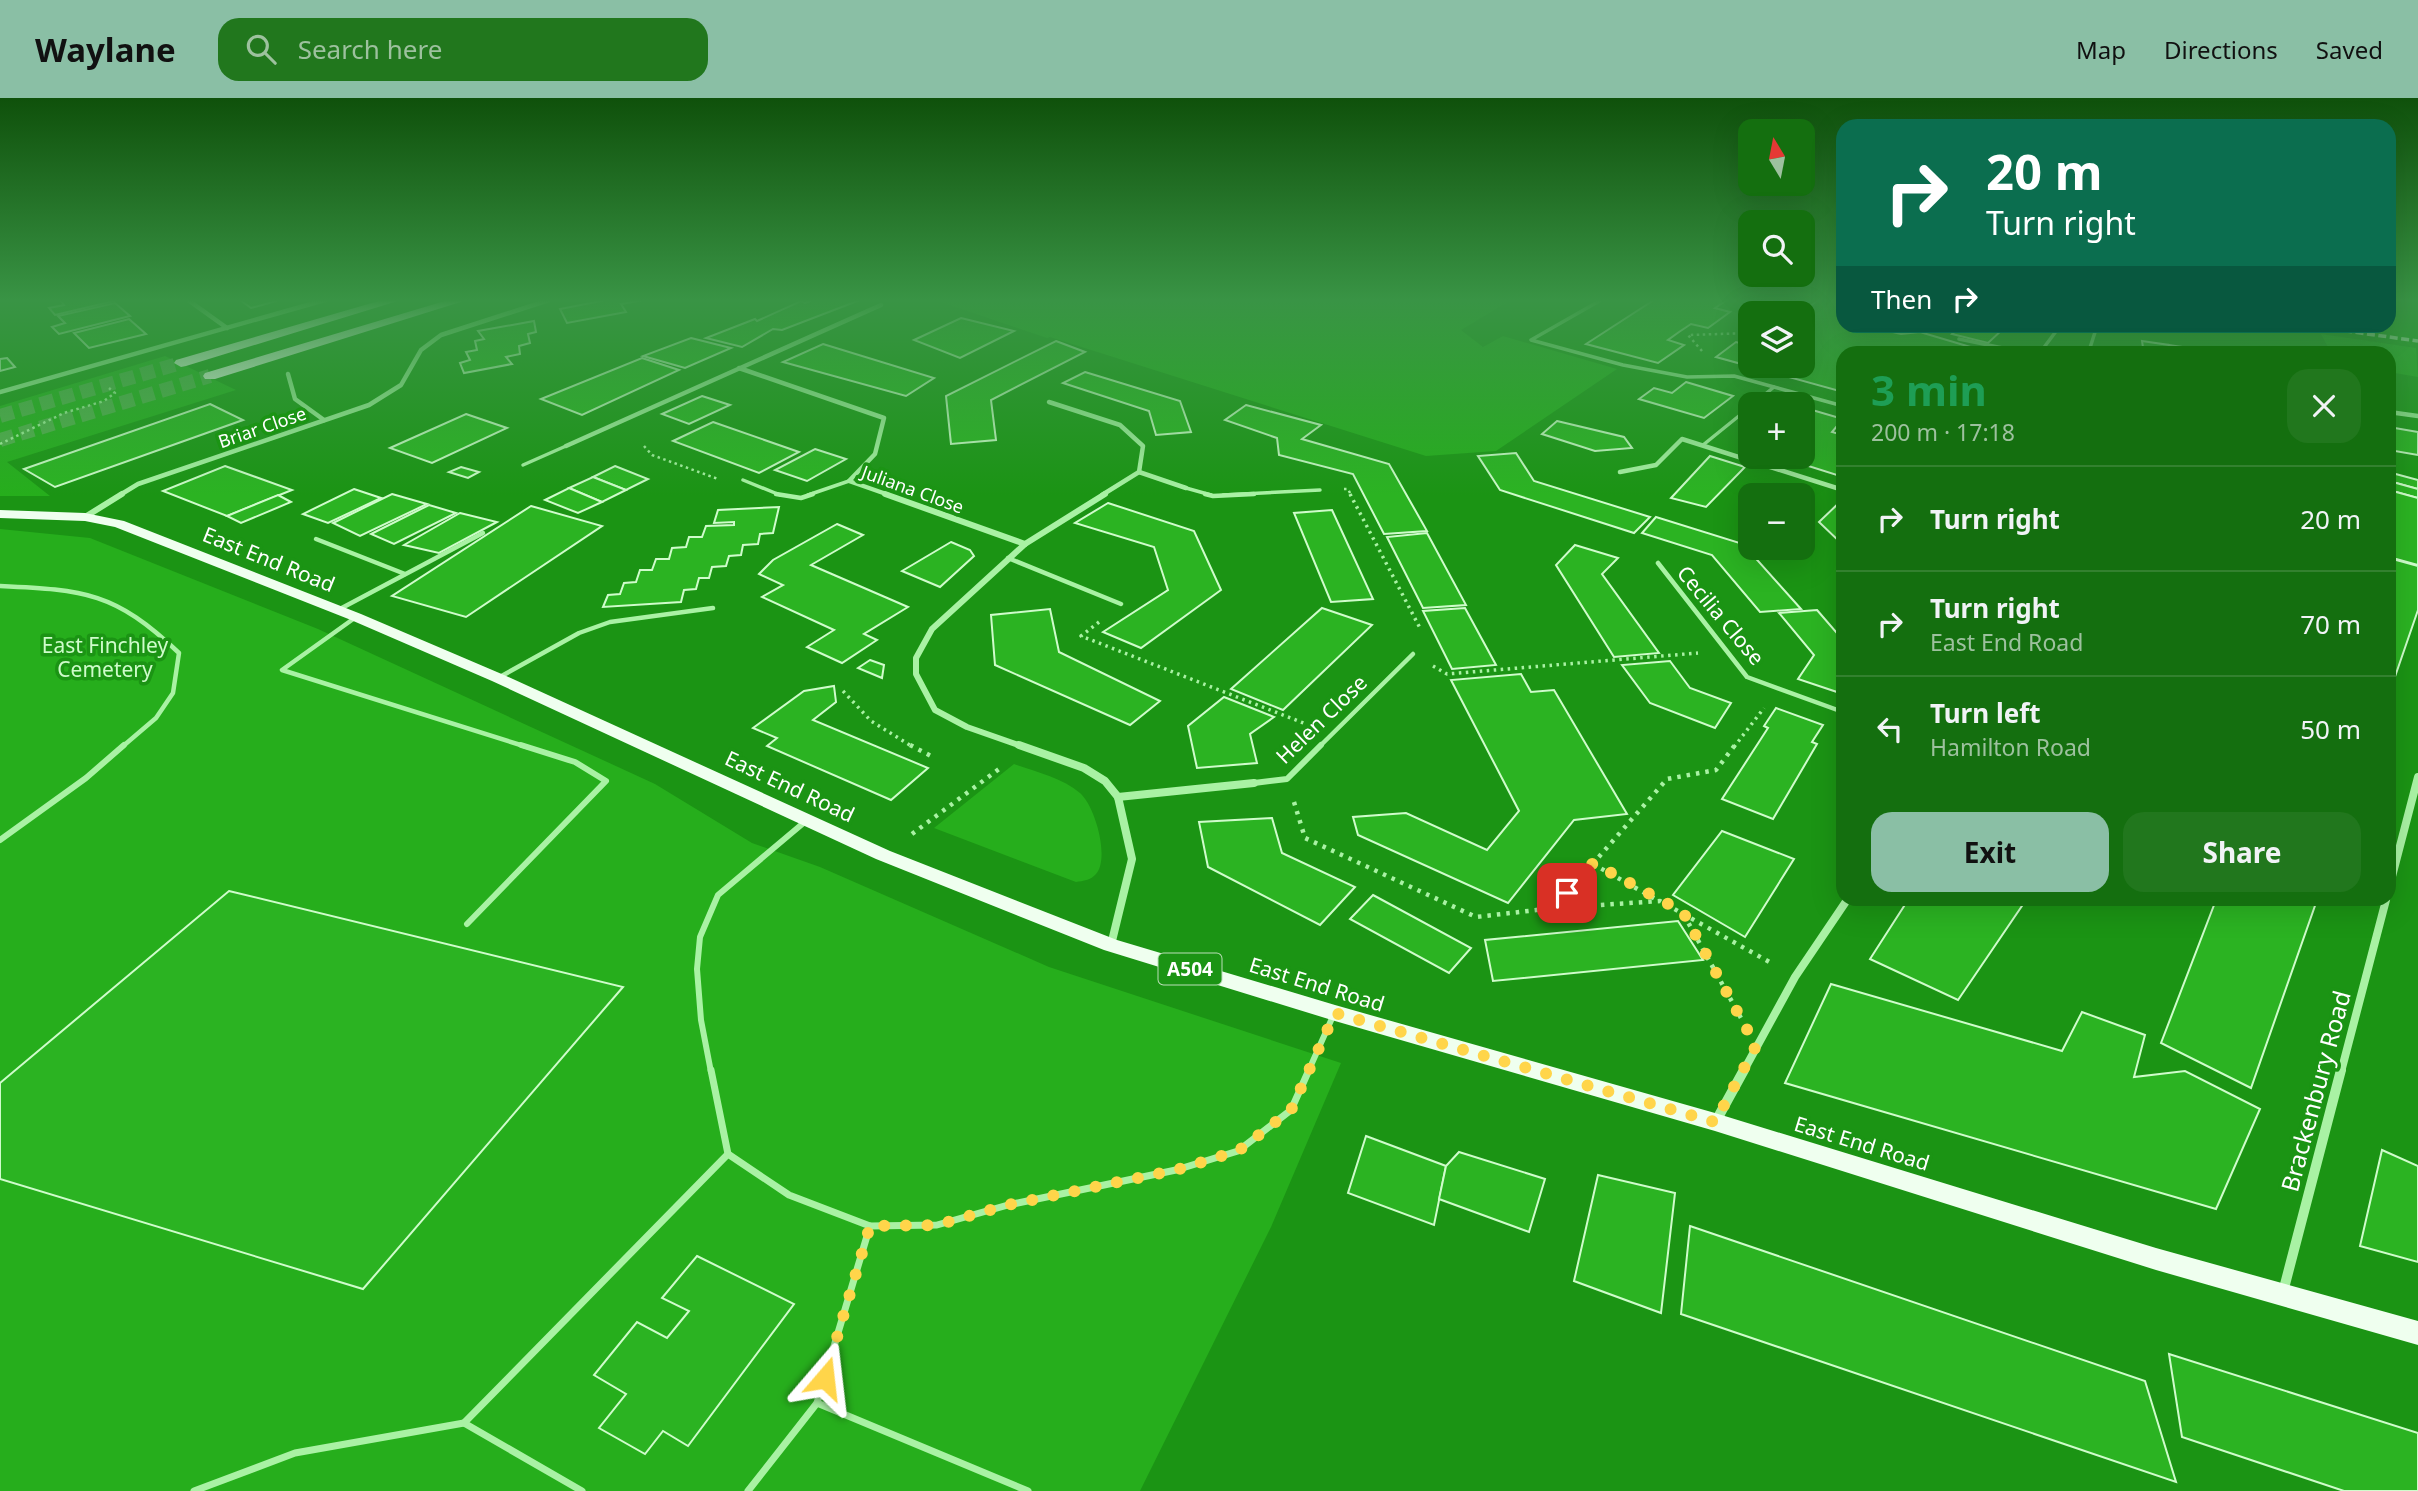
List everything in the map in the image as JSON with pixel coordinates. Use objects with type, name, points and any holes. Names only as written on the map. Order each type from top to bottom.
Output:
[{"type":"highway","points":[[210,376],[246,365]]},
{"type":"main road","name":"East End Road","points":[[0,514],[85,517],[119,524],[347,614],[498,678],[883,855],[1111,945],[1335,1013],[1715,1122],[2156,1259],[2418,1332]]},
{"type":"street","points":[[0,392],[95,365]]},
{"type":"street","name":"Briar Close","points":[[85,517],[138,484],[369,405],[401,385],[412,365]]},
{"type":"street","points":[[565,446],[746,365]]},
{"type":"street","name":"Juliana Close","points":[[739,368],[884,418],[882,443],[871,463],[849,481]]},
{"type":"street","points":[[288,374],[295,399],[324,420]]},
{"type":"street","points":[[1049,402],[1120,425],[1143,446],[1139,472],[1007,558],[932,629],[916,658],[916,674],[935,710],[967,727],[1084,768],[1105,781],[1118,797],[1132,859],[1111,945]]},
{"type":"street","points":[[2396,413],[2418,416]]},
{"type":"street","points":[[1620,472],[1644,470],[1662,464],[1682,439],[1836,488]]},
{"type":"street","points":[[1139,472],[1186,488]]},
{"type":"street","name":"Juliana Close","points":[[849,481],[1025,544]]},
{"type":"street","points":[[2396,861],[2418,776]]},
{"type":"street","name":"Helen Close","points":[[1118,797],[1254,783]]},
{"type":"street","points":[[1715,1122],[1795,977],[1843,906]]},
{"type":"street","name":"Brackenbury Road","points":[[2282,1293],[2384,906]]},
{"type":"lane","points":[[1623,365],[1687,377],[1734,376],[1836,404]]},
{"type":"lane","points":[[1768,392],[1774,387]]},
{"type":"lane","points":[[1703,445],[1738,416]]},
{"type":"lane","points":[[523,465],[565,446]]},
{"type":"lane","points":[[743,480],[784,497],[801,498],[849,481]]},
{"type":"lane","points":[[1186,488],[1213,496],[1320,490]]},
{"type":"lane","points":[[467,924],[606,781],[575,762],[282,670],[347,614],[405,574],[483,533]]},
{"type":"lane","points":[[316,540],[405,574]]},
{"type":"lane","points":[[1007,558],[1121,604]]},
{"type":"lane","name":"Cecilia Close","points":[[1658,563],[1747,677],[1836,709]]},
{"type":"lane","points":[[0,586],[56,589],[109,602],[156,631],[179,653],[173,693],[156,718],[86,778],[0,840]]},
{"type":"lane","points":[[498,678],[579,633],[610,622],[713,608]]},
{"type":"lane","name":"Helen Close","points":[[1254,783],[1287,779],[1413,654]]},
{"type":"lane","points":[[808,819],[718,895],[700,937],[697,969],[701,1020],[727,1154],[789,1195],[870,1226],[937,1225],[1008,1205],[1176,1170],[1238,1151],[1291,1110],[1335,1013]]},
{"type":"lane","points":[[0,832],[8,834]]},
{"type":"lane","points":[[194,1491],[295,1453],[464,1423],[727,1154]]},
{"type":"lane","points":[[748,1491],[817,1403],[870,1226]]},
{"type":"lane","points":[[817,1403],[1028,1491]]},
{"type":"lane","points":[[464,1423],[582,1491]]},
{"type":"path","points":[[0,444],[29,433],[65,412],[105,400],[115,393],[114,390],[102,387]]},
{"type":"path","points":[[644,446],[652,455],[715,479],[743,480]]},
{"type":"path","points":[[1320,490],[1348,489],[1428,645],[1413,654],[1447,674],[1726,651]]},
{"type":"path","points":[[1121,604],[1081,636],[1331,734]]},
{"type":"path","points":[[1554,908],[1667,779],[1716,770],[1779,689]]},
{"type":"path","points":[[843,691],[849,703],[906,743],[935,758]]},
{"type":"path","points":[[883,855],[1026,748]]},
{"type":"path","points":[[1287,779],[1305,838],[1476,917],[1554,908],[1660,901]]},
{"type":"path","points":[[1593,863],[1795,977]]},
{"type":"path","points":[[1683,912],[1756,1046]]},
{"type":"green space","points":[[135,365],[184,365],[236,390],[7,462],[50,496],[0,496],[0,406]]},
{"type":"green space","points":[[1138,365],[1603,365],[1617,369],[1496,451],[1426,456]]},
{"type":"green space","points":[[2396,365],[2417,365],[2418,377],[2396,373]]},
{"type":"green space","name":"East Finchley Cemetery","points":[[0,529],[90,538],[318,629],[655,784],[752,843],[820,867],[1049,967],[1341,1063],[1271,1227],[1140,1491],[0,1491]]},
{"type":"green space","points":[[1014,764],[1066,783],[1086,800],[1099,832],[1102,856],[1100,866],[1092,878],[1076,882],[934,828]]},
{"type":"building","points":[[0,365],[15,367],[0,371]]},
{"type":"building","points":[[461,365],[507,365],[464,373]]},
{"type":"building","points":[[625,365],[664,365],[679,370],[582,415],[541,399]]},
{"type":"building","points":[[794,365],[892,365],[934,378],[906,396]]},
{"type":"building","points":[[1008,365],[1060,365],[991,400],[996,440],[951,444],[946,396]]},
{"type":"building","points":[[1815,365],[1836,365],[1836,390],[1792,378],[1815,378]]},
{"type":"building","points":[[1085,372],[1180,401],[1191,432],[1156,435],[1149,411],[1063,383]]},
{"type":"building","points":[[1686,382],[1733,396],[1704,418],[1639,399],[1654,388],[1672,393]]},
{"type":"building","points":[[702,396],[730,405],[689,424],[662,414]]},
{"type":"building","points":[[210,404],[243,420],[55,487],[24,469]]},
{"type":"building","points":[[1246,405],[1321,425],[1302,439],[1389,464],[1427,531],[1384,534],[1353,474],[1279,455],[1277,438],[1225,420]]},
{"type":"building","points":[[1815,411],[1836,417],[1836,427],[1832,432],[1836,433],[1836,475],[1815,468]]},
{"type":"building","points":[[466,414],[507,428],[432,463],[390,448]]},
{"type":"building","points":[[1557,421],[1624,437],[1632,448],[1595,451],[1542,434]]},
{"type":"building","points":[[713,422],[799,452],[759,473],[673,441]]},
{"type":"building","points":[[2396,428],[2418,432],[2418,455],[2396,451]]},
{"type":"building","points":[[815,449],[846,459],[807,481],[775,470]]},
{"type":"building","points":[[1516,453],[1534,481],[1650,517],[1634,533],[1500,490],[1478,456]]},
{"type":"building","points":[[1710,456],[1743,469],[1706,507],[1671,498]]},
{"type":"building","points":[[225,466],[292,490],[227,516],[163,491]]},
{"type":"building","points":[[615,466],[648,479],[626,490],[593,477]]},
{"type":"building","points":[[461,467],[479,472],[468,478],[449,472]]},
{"type":"building","points":[[2396,474],[2418,480],[2418,489],[2396,483]]},
{"type":"building","points":[[593,477],[626,490],[602,502],[569,488]]},
{"type":"building","points":[[2396,483],[2418,489],[2418,498],[2396,492]]},
{"type":"building","points":[[569,488],[602,502],[578,513],[545,500]]},
{"type":"building","points":[[354,489],[381,498],[328,523],[303,514]]},
{"type":"building","points":[[2396,492],[2418,498],[2418,565],[2396,559]]},
{"type":"building","points":[[392,494],[427,504],[360,536],[333,523]]},
{"type":"building","points":[[278,495],[291,502],[241,523],[227,516]]},
{"type":"building","points":[[1108,503],[1194,531],[1221,590],[1141,648],[1103,632],[1168,590],[1154,547],[1075,523]]},
{"type":"building","points":[[429,505],[456,513],[394,544],[371,534]]},
{"type":"building","points":[[531,506],[602,526],[466,617],[392,596]]},
{"type":"building","points":[[1836,506],[1836,538],[1819,522]]},
{"type":"building","points":[[779,507],[773,533],[760,534],[758,544],[743,545],[741,555],[729,556],[726,566],[712,567],[709,578],[699,578],[696,589],[684,590],[681,602],[603,607],[608,595],[620,594],[624,583],[636,582],[640,570],[652,570],[656,559],[669,559],[672,548],[686,547],[689,537],[702,537],[706,526],[734,525],[734,522],[714,523],[718,510]]},
{"type":"building","points":[[1332,510],[1373,599],[1331,602],[1294,513]]},
{"type":"building","points":[[460,513],[497,522],[439,553],[404,545]]},
{"type":"building","points":[[1656,517],[1738,542],[1738,560],[1757,560],[1801,609],[1760,612],[1712,555],[1642,533]]},
{"type":"building","points":[[837,524],[863,535],[811,565],[908,607],[864,634],[877,640],[842,663],[807,647],[834,630],[762,597],[783,585],[759,574],[773,560]]},
{"type":"building","points":[[1427,533],[1466,605],[1423,608],[1387,537]]},
{"type":"building","points":[[951,542],[970,550],[974,556],[940,587],[902,571]]},
{"type":"building","points":[[1575,545],[1618,558],[1602,574],[1659,653],[1614,657],[1556,565]]},
{"type":"building","points":[[2396,560],[2418,566],[2418,610],[2396,674]]},
{"type":"building","points":[[1322,608],[1372,625],[1283,710],[1231,689]]},
{"type":"building","points":[[1465,608],[1496,665],[1452,669],[1423,611]]},
{"type":"building","points":[[1050,609],[1059,652],[1160,701],[1130,725],[995,665],[991,615]]},
{"type":"building","points":[[1817,610],[1836,632],[1836,692],[1798,679],[1814,655],[1779,613]]},
{"type":"building","points":[[870,660],[884,665],[882,678],[858,668]]},
{"type":"building","points":[[1670,661],[1690,688],[1731,703],[1715,728],[1650,703],[1622,665]]},
{"type":"building","points":[[1521,674],[1531,692],[1554,690],[1627,814],[1574,820],[1508,903],[1358,835],[1353,817],[1406,813],[1487,850],[1519,811],[1451,680]]},
{"type":"building","points":[[834,686],[836,702],[813,720],[928,768],[891,800],[767,746],[777,738],[753,728],[804,691]]},
{"type":"building","points":[[1224,697],[1274,717],[1250,734],[1257,763],[1197,768],[1188,726]]},
{"type":"building","points":[[1776,708],[1823,725],[1812,742],[1817,744],[1773,819],[1722,799],[1768,728],[1764,726]]},
{"type":"building","points":[[1272,818],[1282,853],[1355,887],[1320,925],[1208,867],[1199,822]]},
{"type":"building","points":[[1722,831],[1794,859],[1745,937],[1673,895]]},
{"type":"building","points":[[229,891],[623,987],[363,1289],[0,1179],[0,1083]]},
{"type":"building","points":[[1373,895],[1471,948],[1449,973],[1350,919]]},
{"type":"building","points":[[1904,906],[2022,906],[1958,1000],[1870,959]]},
{"type":"building","points":[[2214,906],[2315,906],[2251,1088],[2161,1043]]},
{"type":"building","points":[[1678,921],[1703,960],[1493,981],[1485,940]]},
{"type":"building","points":[[1831,984],[2062,1051],[2082,1012],[2145,1035],[2134,1077],[2185,1071],[2260,1109],[2216,1209],[1785,1083]]},
{"type":"building","points":[[1366,1136],[1446,1166],[1434,1225],[1348,1193]]},
{"type":"building","points":[[2382,1150],[2418,1166],[2418,1262],[2360,1246]]},
{"type":"building","points":[[1459,1152],[1545,1179],[1529,1232],[1439,1199],[1446,1166]]},
{"type":"building","points":[[1598,1175],[1675,1193],[1661,1313],[1574,1281]]},
{"type":"building","points":[[1690,1226],[2145,1381],[2176,1482],[1681,1314]]},
{"type":"building","points":[[697,1256],[794,1304],[688,1446],[663,1431],[645,1454],[599,1428],[626,1394],[594,1375],[637,1322],[667,1338],[689,1311],[662,1298]]},
{"type":"building","points":[[2169,1354],[2418,1433],[2418,1491],[2344,1491],[2182,1437]]},
{"type":"tunnel","points":[[0,416],[174,365]]},
{"type":"tunnel","points":[[0,440],[210,376]]},
{"type":"route","points":[[825,1378],[870,1226],[937,1225],[1008,1205],[1176,1170],[1238,1151],[1291,1110],[1335,1013],[1715,1122],[1756,1046],[1683,912],[1593,863],[1567,893]]}]
